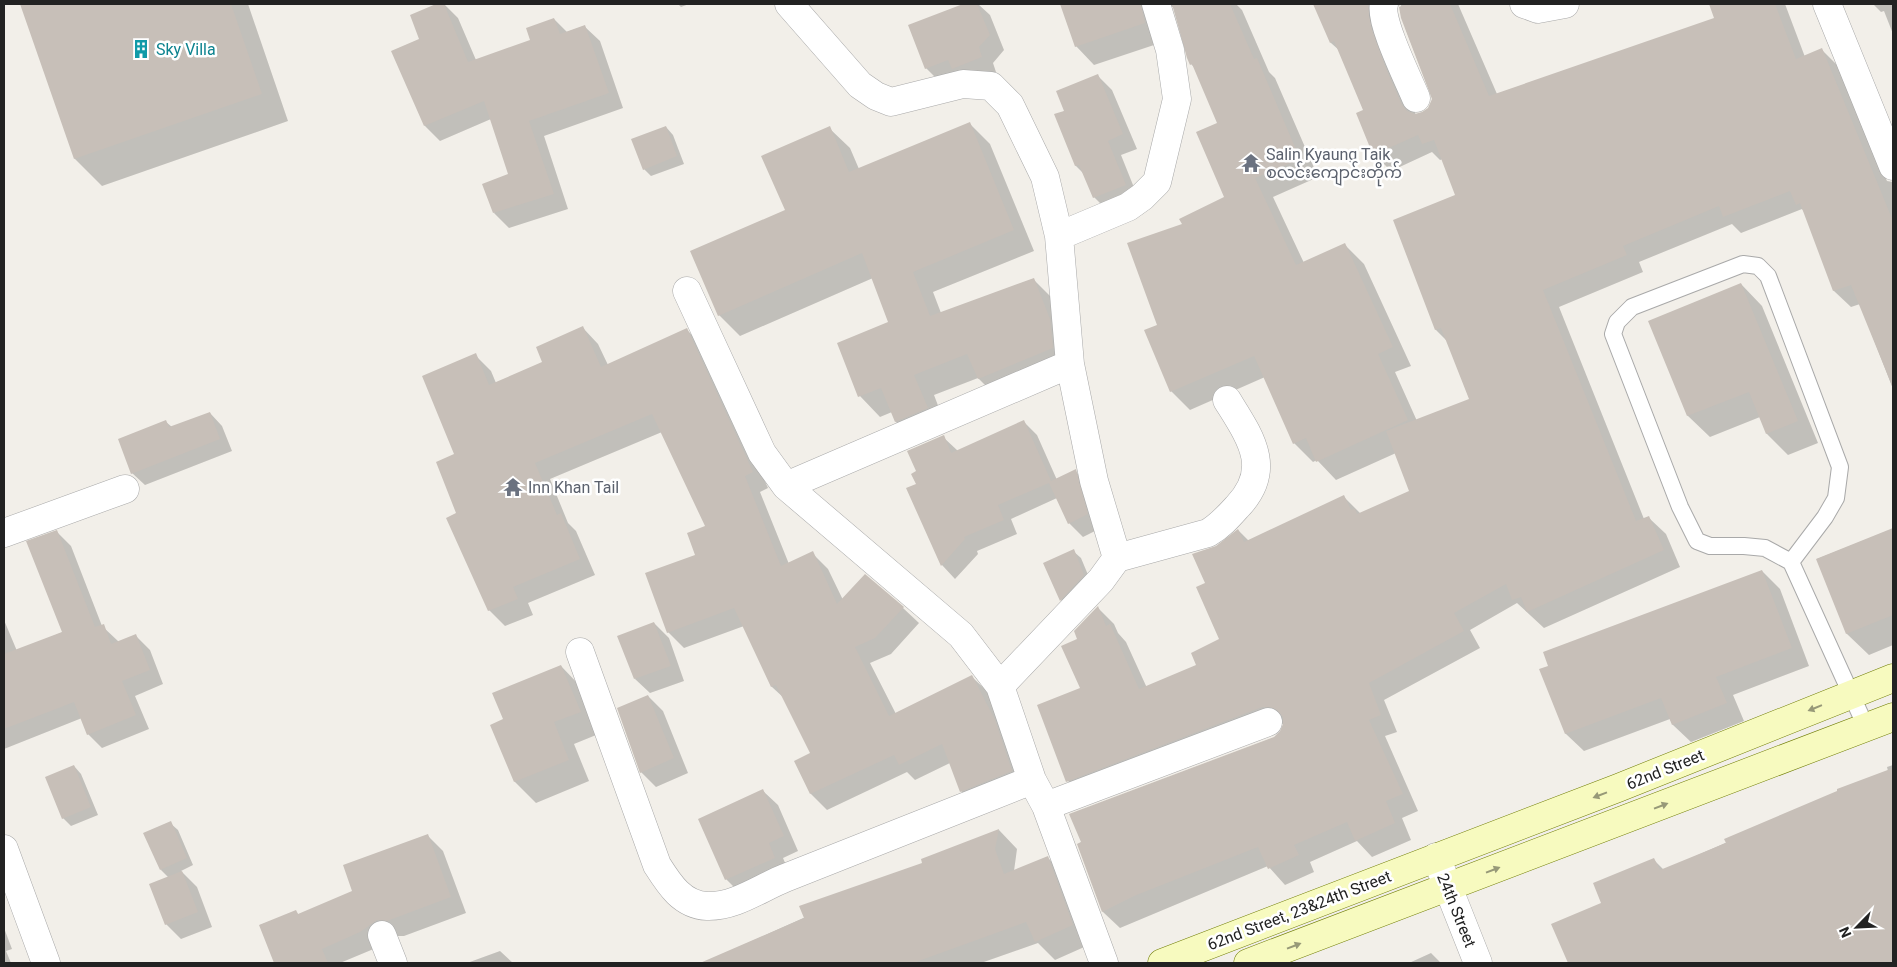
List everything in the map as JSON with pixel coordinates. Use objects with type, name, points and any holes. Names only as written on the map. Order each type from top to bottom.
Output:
[{"type":"main road","name":"62nd Street","points":[[1436,857],[1627,784],[1893,678]]},
{"type":"main road","name":"62nd Street","points":[[1448,888],[1893,716]]},
{"type":"main road","name":"62nd Street, 23&24th Street","points":[[1162,963],[1436,857]]},
{"type":"main road","name":"62nd Street, 23&24th Street","points":[[1248,963],[1448,888]]},
{"type":"street","points":[[789,4],[860,85],[876,96],[891,102],[963,84],[991,86],[1010,105],[1070,231],[1070,364],[1094,480],[1118,558]]},
{"type":"street","points":[[1070,231],[1110,216],[1142,198],[1157,182],[1177,99],[1170,50],[1156,4]]},
{"type":"street","points":[[1384,4],[1382,9],[1387,27],[1416,98]]},
{"type":"street","points":[[1524,4],[1538,9],[1565,4]]},
{"type":"street","points":[[1827,4],[1893,166]]},
{"type":"street","points":[[687,291],[762,452],[786,486],[961,635],[1000,686],[1032,780],[1046,806],[1104,963]]},
{"type":"street","points":[[786,486],[1070,364]]},
{"type":"street","points":[[1000,686],[1100,580],[1118,558],[1212,530],[1249,495],[1258,466],[1251,439],[1227,400]]},
{"type":"street","points":[[4,533],[125,489]]},
{"type":"street","points":[[580,652],[657,865],[674,891],[689,902],[707,906],[730,903],[781,880],[1032,780]]},
{"type":"street","points":[[1046,806],[1268,722]]},
{"type":"street","points":[[4,849],[46,963]]},
{"type":"street","name":"24th Street","points":[[1436,857],[1478,963]]},
{"type":"street","points":[[382,935],[393,963]]},
{"type":"lane","points":[[1792,562],[1825,517],[1836,498],[1840,467],[1768,276],[1758,266],[1743,264],[1632,307],[1617,322],[1613,334],[1680,508],[1697,541],[1710,546],[1765,548],[1792,562],[1866,727]]},
{"type":"building","name":"Sky Villa","points":[[20,4],[231,4],[262,94],[74,159]]},
{"type":"building","points":[[436,4],[444,4],[468,62],[530,40],[526,28],[554,18],[560,34],[585,25],[609,93],[529,121],[554,194],[493,213],[482,184],[508,174],[484,101],[424,126],[391,51],[419,39],[410,15]]},
{"type":"building","points":[[963,4],[977,4],[990,35],[979,47],[982,57],[952,69],[948,60],[925,69],[908,25]]},
{"type":"building","points":[[1060,4],[1141,4],[1145,23],[1075,47]]},
{"type":"building","points":[[1172,4],[1230,4],[1254,59],[1257,58],[1300,159],[1255,178],[1296,265],[1345,243],[1393,347],[1378,354],[1408,420],[1316,462],[1306,438],[1293,444],[1254,356],[1170,392],[1144,330],[1157,325],[1127,243],[1182,224],[1179,219],[1224,197],[1196,132],[1217,123],[1192,64],[1190,65],[1187,58]]},
{"type":"building","points":[[1313,4],[1368,4],[1371,27],[1387,71],[1402,105],[1407,111],[1415,114],[1428,108],[1432,99],[1401,18],[1399,7],[1406,4],[1450,4],[1489,96],[1714,18],[1709,4],[1775,4],[1796,59],[1822,48],[1893,221],[1893,388],[1851,285],[1833,291],[1800,203],[1796,205],[1790,191],[1723,217],[1719,206],[1623,246],[1627,255],[1543,290],[1636,521],[1649,516],[1664,550],[1527,612],[1521,597],[1512,600],[1506,584],[1454,613],[1464,631],[1369,683],[1381,715],[1369,720],[1403,794],[1386,801],[1395,823],[1355,841],[1347,822],[1294,845],[1299,855],[1268,869],[1258,847],[1134,896],[1102,912],[1077,844],[1081,842],[1069,814],[1274,737],[1280,731],[1283,717],[1277,710],[1270,707],[1262,707],[1066,782],[1037,705],[1080,688],[1061,646],[1077,639],[1074,631],[1098,606],[1106,626],[1110,624],[1139,689],[1196,665],[1191,653],[1219,639],[1196,587],[1205,583],[1192,554],[1216,546],[1238,529],[1244,542],[1344,495],[1351,510],[1355,509],[1357,514],[1409,491],[1386,431],[1469,399],[1441,328],[1435,330],[1393,220],[1455,195],[1434,140],[1422,144],[1418,135],[1373,155],[1356,113],[1363,110],[1334,41],[1330,43]]},
{"type":"building","points":[[1098,74],[1123,134],[1108,141],[1126,185],[1093,198],[1079,165],[1075,166],[1054,114],[1064,111],[1056,91]]},
{"type":"building","points":[[970,122],[1014,230],[913,272],[930,316],[1034,278],[1050,319],[1053,348],[978,379],[967,354],[914,375],[928,408],[895,422],[881,388],[858,397],[837,343],[888,322],[862,253],[718,316],[690,251],[785,210],[761,156],[830,126],[849,172]]},
{"type":"building","points":[[666,126],[677,156],[643,170],[631,139]]},
{"type":"building","points":[[1741,283],[1798,421],[1766,434],[1749,392],[1687,416],[1648,321]]},
{"type":"building","points":[[583,326],[601,367],[687,328],[753,472],[745,476],[781,566],[813,551],[837,604],[865,574],[904,607],[875,638],[855,647],[889,716],[972,675],[995,720],[1012,771],[960,792],[942,744],[899,765],[894,755],[810,794],[794,761],[810,753],[776,685],[771,687],[734,608],[667,633],[645,573],[695,555],[687,533],[705,526],[652,414],[535,463],[557,515],[561,513],[580,559],[513,587],[518,599],[488,611],[446,518],[456,513],[436,462],[454,454],[422,376],[476,353],[489,385],[542,362],[536,347]]},
{"type":"building","points":[[210,412],[220,439],[131,474],[118,439],[166,420],[169,427]]},
{"type":"building","points":[[1024,420],[1051,481],[1076,469],[1088,514],[1068,524],[1049,483],[998,505],[1004,520],[964,537],[965,539],[941,566],[906,488],[916,484],[911,474],[916,471],[907,451],[944,435],[951,453]]},
{"type":"building","points":[[1893,528],[1893,615],[1846,634],[1816,559]]},
{"type":"building","points":[[57,530],[95,627],[104,624],[111,644],[136,634],[150,670],[122,681],[136,715],[87,735],[74,702],[4,729],[4,654],[62,632],[26,541]]},
{"type":"building","points":[[1074,549],[1084,575],[1060,601],[1043,563]]},
{"type":"building","points":[[1762,570],[1792,648],[1716,677],[1727,703],[1672,725],[1661,698],[1565,734],[1539,669],[1548,666],[1543,652]]},
{"type":"building","points":[[654,622],[671,666],[634,679],[617,636]]},
{"type":"building","points":[[561,665],[581,712],[554,722],[569,760],[514,782],[490,725],[503,719],[492,693]]},
{"type":"building","points":[[648,695],[674,758],[640,773],[617,708]]},
{"type":"building","points":[[74,765],[91,807],[62,819],[45,777]]},
{"type":"building","points":[[1893,768],[1893,963],[1568,963],[1551,924],[1601,903],[1593,883],[1654,858],[1660,870],[1726,843],[1724,839],[1837,791],[1837,789]]},
{"type":"building","points":[[763,789],[784,836],[769,843],[775,858],[725,880],[698,819]]},
{"type":"building","points":[[171,821],[187,858],[160,870],[143,833]]},
{"type":"building","points":[[999,829],[995,849],[1004,874],[1048,856],[1073,925],[1035,942],[1026,922],[913,963],[700,963],[804,918],[799,906],[922,863],[921,859]]},
{"type":"building","points":[[428,834],[451,897],[387,921],[377,920],[360,932],[322,949],[328,963],[274,963],[259,925],[296,910],[298,914],[352,891],[343,865]]},
{"type":"building","points":[[182,871],[198,912],[165,925],[149,884]]},
{"type":"place","name":"Sky Villa","points":[[141,49]]},
{"type":"place","name":"Salin Kyaung Taik စလင်းကျောင်းတိုက်","points":[[1251,163]]},
{"type":"place","name":"Inn Khan Tail","points":[[513,487]]}]
